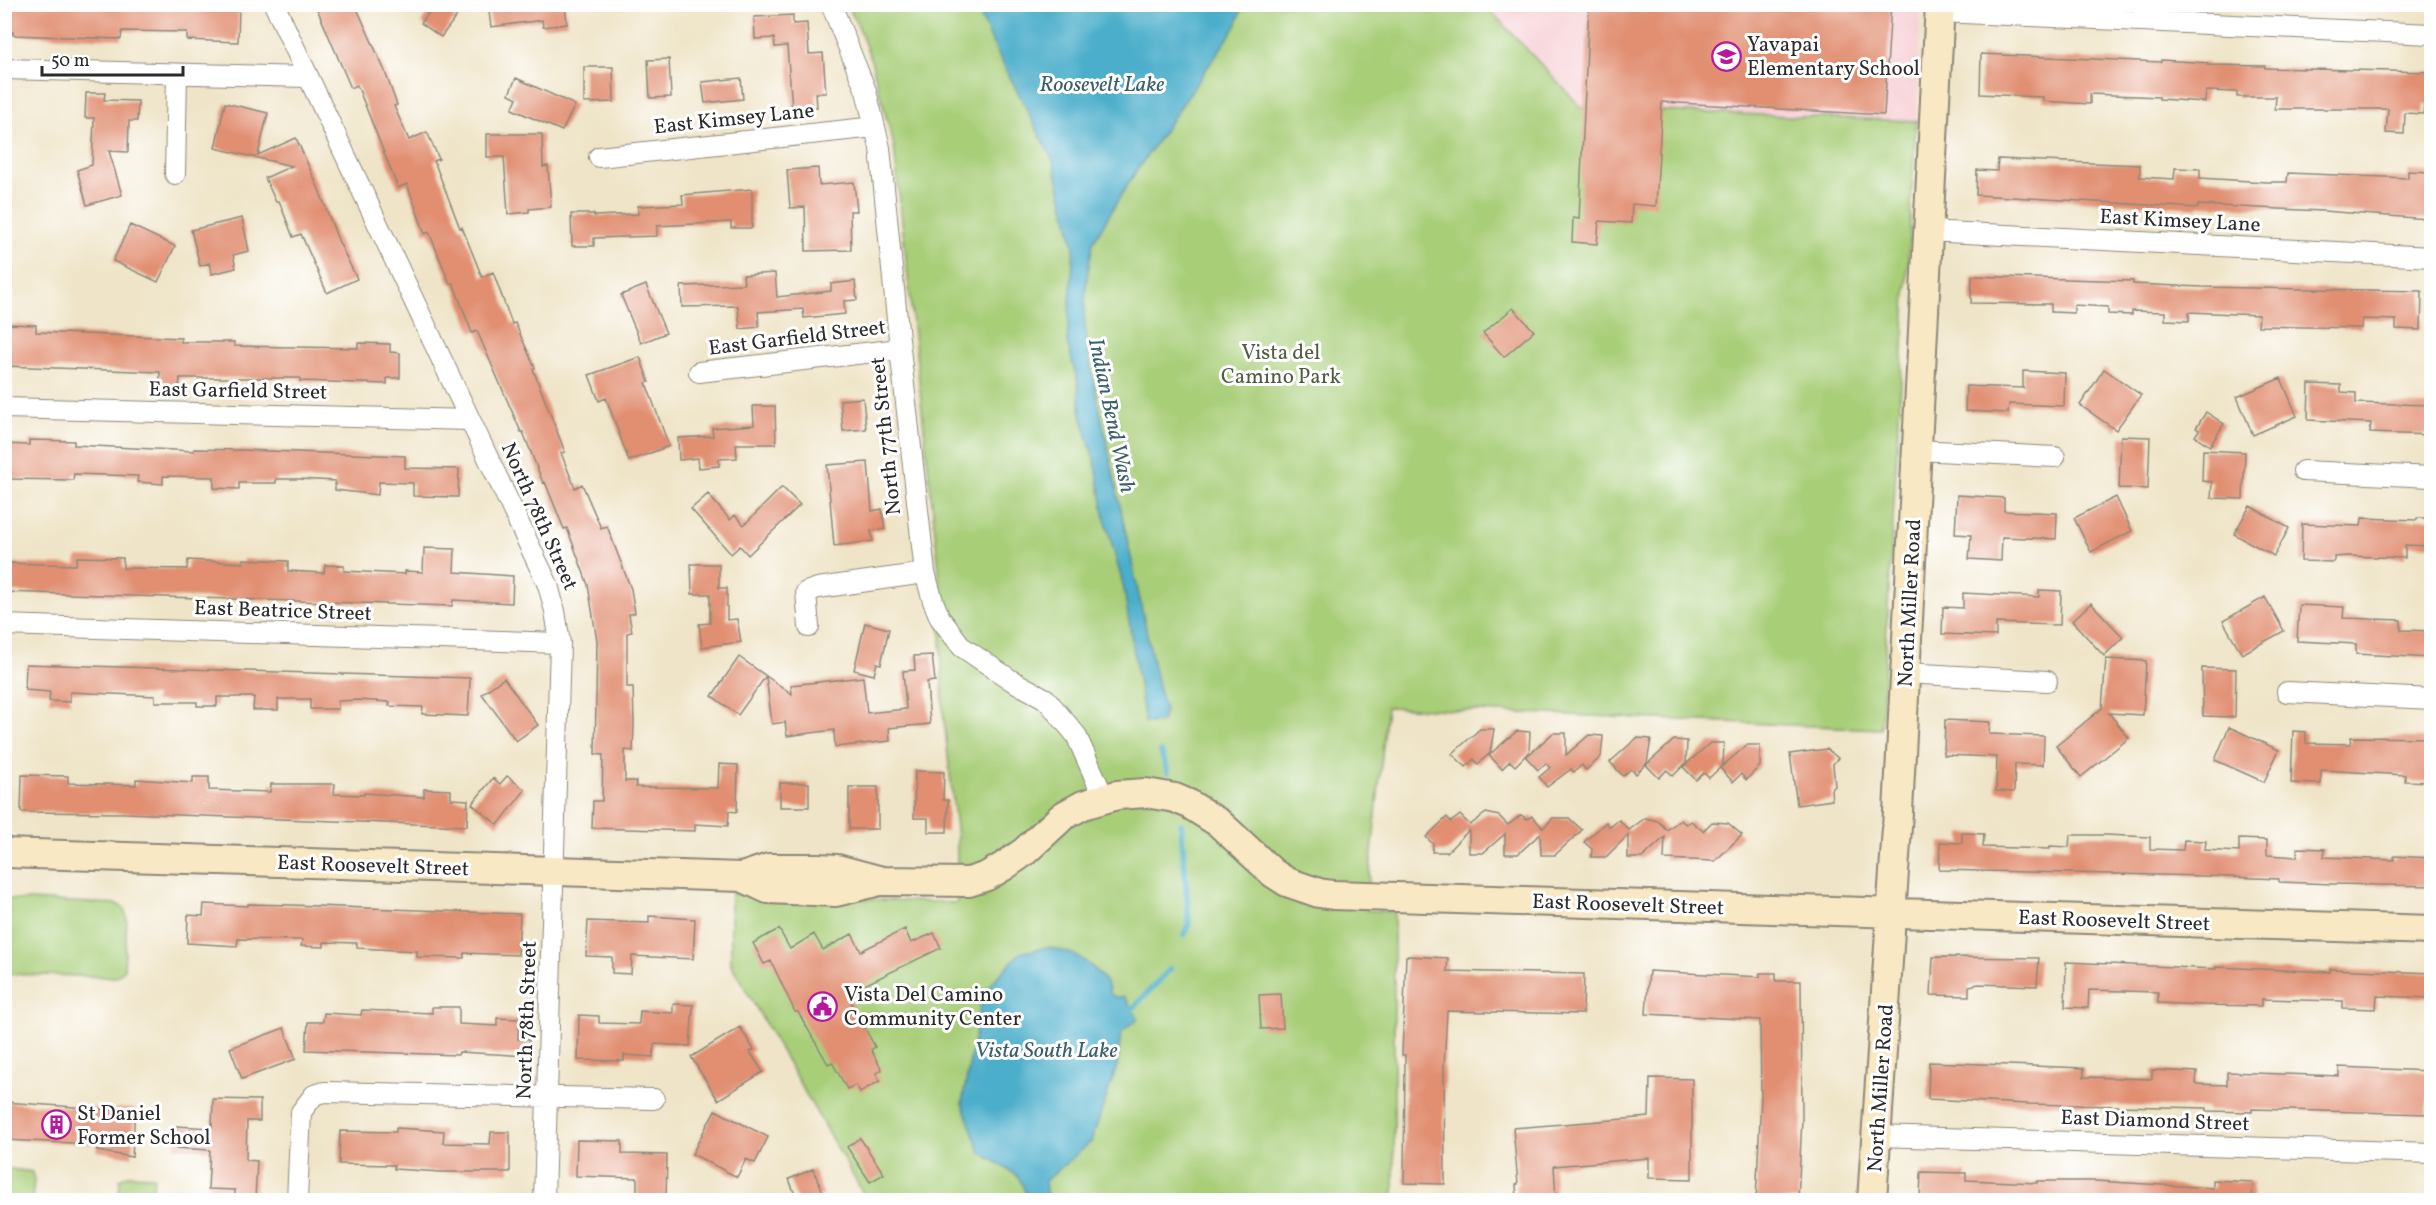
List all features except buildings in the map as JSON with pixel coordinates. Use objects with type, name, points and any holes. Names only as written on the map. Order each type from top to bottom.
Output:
[{"type":"street","name":"North 78th Street","points":[[274,4],[548,585],[555,611],[560,643],[544,1200]]},
{"type":"street","name":"North 77th Street","points":[[831,4],[860,73],[880,148],[925,573],[940,618],[962,647],[1011,680],[1046,699],[1076,735],[1104,798]]},
{"type":"street","points":[[1940,8],[2432,34]]},
{"type":"street","name":"North Miller Road","points":[[1872,1200],[1892,912],[1940,8]]},
{"type":"street","points":[[4,69],[307,77]]},
{"type":"street","points":[[175,174],[177,74]]},
{"type":"street","name":"East Kimsey Lane","points":[[599,157],[875,127]]},
{"type":"street","name":"East Kimsey Lane","points":[[1927,231],[2432,257]]},
{"type":"street","name":"East Garfield Street","points":[[699,372],[900,349]]},
{"type":"street","name":"East Garfield Street","points":[[4,408],[470,420]]},
{"type":"street","points":[[1917,450],[2055,457]]},
{"type":"street","points":[[2304,471],[2432,477]]},
{"type":"street","points":[[809,627],[806,592],[818,588],[925,573]]},
{"type":"street","name":"East Beatrice Street","points":[[4,625],[560,643]]},
{"type":"street","points":[[1905,673],[2047,681]]},
{"type":"street","points":[[2287,692],[2432,699]]},
{"type":"street","name":"East Roosevelt Street","points":[[4,853],[742,877],[769,868],[818,868],[837,869],[882,881],[951,883],[969,882],[987,876],[1023,852],[1063,816],[1083,805],[1104,798],[1146,793],[1175,798],[1189,804],[1219,823],[1273,873],[1287,882],[1319,893],[1406,898],[2432,930]]},
{"type":"street","points":[[297,1200],[302,1112],[314,1095],[333,1091],[654,1099]]},
{"type":"street","name":"East Diamond Street","points":[[1876,1136],[2432,1153]]},
{"type":"shaded area","name":"Yavapai Elementary School","points":[[1485,5],[1921,5],[1916,121],[1582,108]]},
{"type":"green space","name":"Vista del Camino Park","points":[[847,5],[1485,5],[1582,108],[1916,121],[1881,729],[1387,707],[1366,910],[1394,912],[1394,1200],[867,1200],[731,964],[731,893],[957,903],[957,837],[943,711],[939,569],[894,146],[871,60],[857,23]]},
{"type":"green space","points":[[5,899],[117,904],[124,909],[127,918],[124,970],[116,977],[5,974]]},
{"type":"green space","points":[[4,1168],[32,1172],[34,1180],[32,1200],[5,1200]]},
{"type":"green space","points":[[128,1175],[154,1176],[152,1200],[119,1200],[120,1179]]},
{"type":"water","name":"Roosevelt Lake","points":[[976,5],[1243,5],[1236,26],[1129,182],[1093,242],[1087,277],[1084,315],[1089,358],[1165,710],[1162,722],[1145,723],[1123,584],[1105,519],[1096,466],[1081,415],[1078,383],[1067,342],[1074,248],[1053,161],[993,44]]},
{"type":"water","name":"Vista South Lake","points":[[1048,947],[1073,954],[1089,965],[1107,984],[1110,994],[1117,998],[1124,996],[1138,1018],[1121,1033],[1117,1066],[1091,1142],[1045,1181],[1047,1200],[1029,1200],[1018,1176],[980,1152],[962,1103],[983,992],[1020,953]]},
{"type":"waterway","name":"Indian Bend Wash","points":[[1161,752],[1168,772]]},
{"type":"waterway","name":"Indian Bend Wash","points":[[1181,824],[1189,923],[1184,935]]},
{"type":"waterway","name":"Indian Bend Wash","points":[[1126,1011],[1132,1009],[1170,969]]},
{"type":"place","name":"Yavapai Elementary School","points":[[1726,56]]},
{"type":"place","name":"Vista Del Camino Community Center","points":[[823,1006]]},
{"type":"place","name":"St Daniel Former School","points":[[56,1125]]}]
